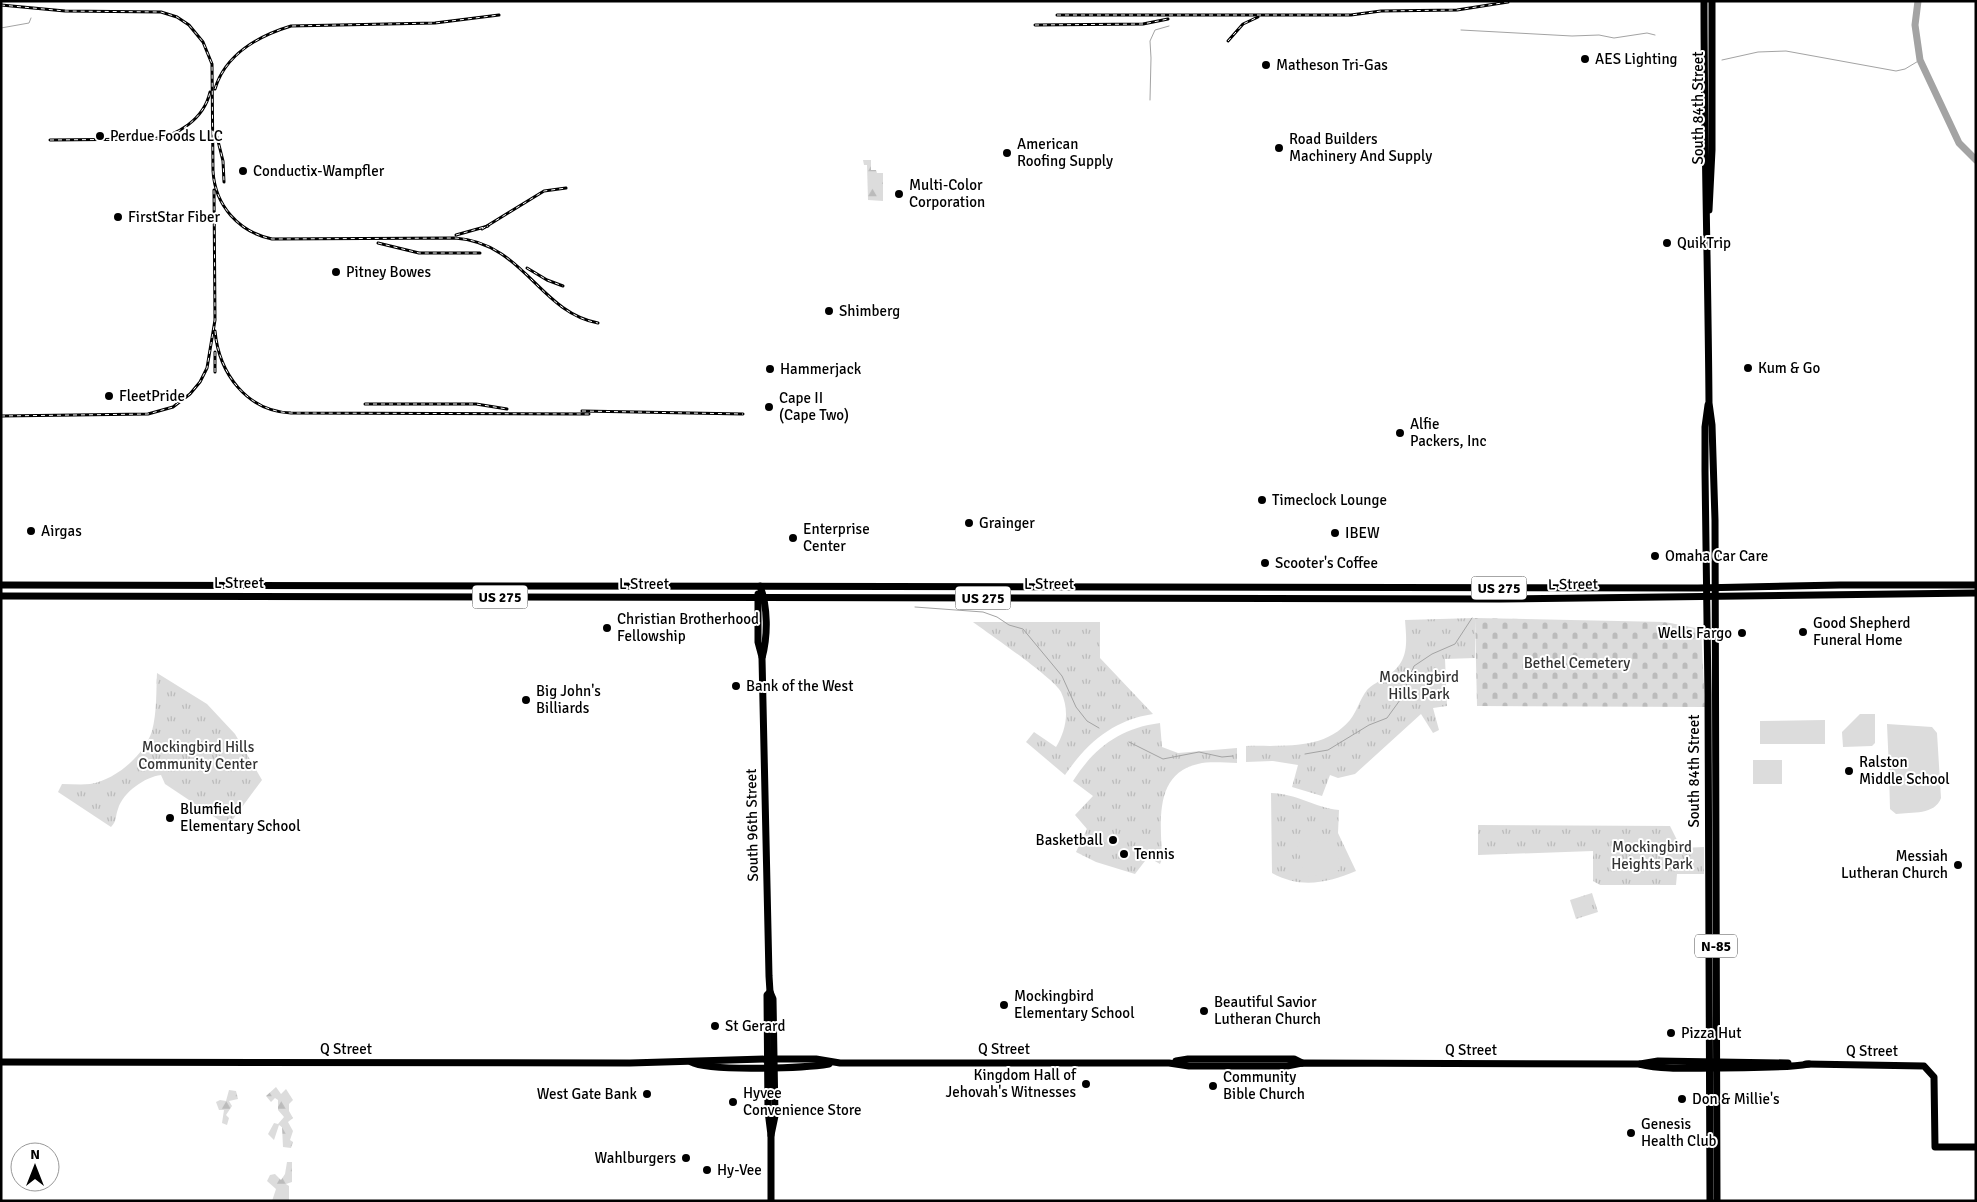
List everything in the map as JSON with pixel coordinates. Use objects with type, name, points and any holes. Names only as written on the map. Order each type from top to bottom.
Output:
[{"type":"main road","name":"South 84th Street","points":[[1704,1],[1704,157],[1708,215],[1709,403],[1712,425],[1715,588],[1713,1064],[1710,1201]]},
{"type":"main road","name":"South 84th Street","points":[[1708,215],[1711,192],[1712,1]]},
{"type":"main road","name":"South 84th Street","points":[[1709,403],[1705,427],[1706,597],[1713,1064],[1717,1201]]},
{"type":"main road","name":"L Street","points":[[1,585],[1715,588],[1840,585],[1976,585]]},
{"type":"main road","name":"South 96th Street","points":[[760,586],[765,644],[762,658],[770,992],[767,995],[774,1116],[771,1135],[771,1201]]},
{"type":"main road","name":"L Street","points":[[1,596],[761,598],[1715,597],[1976,592]]},
{"type":"main road","name":"Q Street","points":[[1,1062],[771,1063],[816,1060],[840,1063],[1169,1063],[1188,1059],[1294,1059],[1302,1063],[1639,1064],[1658,1060],[1713,1064],[1920,1065],[1931,1072],[1935,1081],[1935,1147],[1976,1147]]},
{"type":"green space","points":[[863,160],[871,160],[871,170],[883,173],[883,201],[868,200],[867,165],[864,165]]},
{"type":"green space","name":"Bethel Cemetery","points":[[1475,618],[1665,622],[1701,629],[1705,707],[1477,706]]},
{"type":"green space","name":"Mockingbird Hills Park","points":[[1475,618],[1475,658],[1445,659],[1447,706],[1433,708],[1439,730],[1433,733],[1421,714],[1355,774],[1338,778],[1330,775],[1322,796],[1292,787],[1298,765],[1273,761],[1246,762],[1246,746],[1288,746],[1315,742],[1340,730],[1350,720],[1367,690],[1394,671],[1403,659],[1406,645],[1405,620]]},
{"type":"green space","points":[[973,622],[1100,622],[1100,658],[1153,714],[1125,722],[1102,735],[1082,753],[1065,775],[1026,742],[1034,732],[1056,747],[1066,720],[1064,699],[1061,692],[1047,677]]},
{"type":"green space","name":"Mockingbird Hills Community Center","points":[[157,673],[207,704],[235,734],[262,780],[228,826],[165,784],[161,775],[142,782],[130,791],[121,803],[111,827],[58,792],[62,784],[100,782],[118,772],[135,758],[148,740],[154,724]]},
{"type":"green space","points":[[1860,714],[1875,714],[1875,743],[1872,746],[1843,747],[1842,732]]},
{"type":"green space","points":[[1825,720],[1825,744],[1760,744],[1760,721]]},
{"type":"green space","points":[[1160,723],[1162,747],[1178,753],[1237,748],[1237,763],[1212,762],[1198,764],[1183,770],[1173,778],[1163,802],[1161,816],[1162,859],[1160,864],[1148,857],[1135,874],[1096,862],[1076,852],[1087,829],[1075,815],[1093,796],[1073,781],[1099,749],[1109,741],[1132,730]]},
{"type":"green space","points":[[1887,724],[1932,727],[1937,733],[1941,798],[1934,807],[1922,812],[1896,814],[1890,809]]},
{"type":"green space","points":[[1753,760],[1782,760],[1782,784],[1753,784]]},
{"type":"green space","points":[[1271,793],[1289,795],[1330,809],[1339,810],[1338,833],[1356,871],[1335,879],[1304,883],[1272,873]]},
{"type":"green space","name":"Mockingbird Heights Park","points":[[1478,825],[1670,826],[1681,848],[1704,847],[1704,874],[1677,874],[1676,885],[1600,885],[1593,881],[1593,851],[1478,855]]},
{"type":"green space","points":[[1313,840],[1333,850],[1339,858],[1339,870],[1308,877],[1304,874],[1297,843]]},
{"type":"green space","points":[[1592,893],[1598,912],[1576,919],[1570,900]]},
{"type":"green space","points":[[276,1087],[281,1094],[286,1089],[293,1100],[289,1104],[289,1111],[293,1118],[288,1122],[293,1131],[290,1140],[293,1142],[291,1148],[283,1147],[282,1127],[279,1125],[274,1140],[268,1134],[274,1123],[278,1124],[284,1117],[278,1110],[278,1100],[275,1098],[271,1102],[266,1096]]},
{"type":"green space","points":[[229,1090],[236,1091],[238,1099],[229,1101],[232,1106],[226,1115],[229,1118],[227,1125],[222,1123],[224,1110],[219,1110],[216,1102],[220,1100],[226,1101]]},
{"type":"green space","points":[[287,1162],[292,1162],[292,1182],[286,1184],[289,1186],[289,1201],[272,1201],[276,1189],[267,1181],[270,1175],[275,1174],[281,1180],[285,1174]]},
{"type":"waterway","points":[[1918,1],[1915,25],[1920,60],[1959,143],[1976,160]]},
{"type":"waterway","points":[[1,28],[29,23],[31,18]]},
{"type":"waterway","points":[[1150,100],[1150,41],[1155,30],[1169,26]]},
{"type":"waterway","points":[[1461,30],[1572,36],[1599,35],[1614,38],[1647,33],[1655,35]]},
{"type":"waterway","points":[[1722,60],[1758,52],[1786,51],[1896,71],[1905,69],[1920,60]]},
{"type":"waterway","points":[[915,607],[983,612],[997,617],[1009,625],[1023,629],[1062,676],[1076,707],[1087,721],[1099,728]]},
{"type":"waterway","points":[[1305,754],[1328,750],[1369,725],[1387,718],[1400,700],[1414,666],[1432,654],[1455,644],[1472,618]]},
{"type":"waterway","points":[[1129,742],[1163,759],[1199,752],[1222,757],[1233,756]]},
{"type":"railway","points":[[1057,15],[1351,15],[1381,11],[1457,10],[1508,2]]},
{"type":"railway","points":[[1,5],[65,11],[161,12],[177,17],[189,25],[203,42],[212,64],[213,171],[218,195],[231,216],[239,224],[260,236],[272,239],[455,238],[479,243],[498,252],[515,264],[560,306],[578,316],[598,323]]},
{"type":"railway","points":[[215,89],[226,66],[244,49],[267,35],[291,26],[435,23],[499,15]]},
{"type":"railway","points":[[1228,41],[1243,24],[1258,17]]},
{"type":"railway","points":[[1035,25],[1143,24],[1168,19]]},
{"type":"railway","points":[[50,140],[161,138],[180,130],[196,118],[207,102],[210,92]]},
{"type":"railway","points":[[217,137],[223,161],[224,182]]},
{"type":"railway","points":[[482,229],[544,191],[566,188]]},
{"type":"railway","points":[[1,416],[148,414],[173,407],[190,394],[200,382],[207,368],[215,320],[214,190]]},
{"type":"railway","points":[[456,235],[488,226]]},
{"type":"railway","points":[[378,243],[419,253],[480,253]]},
{"type":"railway","points":[[527,268],[547,280],[563,286]]},
{"type":"railway","points":[[215,331],[222,362],[229,375],[249,398],[275,411],[291,413],[589,414]]},
{"type":"railway","points":[[215,352],[215,372]]},
{"type":"railway","points":[[365,404],[476,404],[507,409]]},
{"type":"railway","points":[[582,411],[743,414]]},
{"type":"place","name":"AES Lighting","points":[[1585,59]]},
{"type":"place","name":"Matheson Tri-Gas","points":[[1266,65]]},
{"type":"place","name":"Perdue Foods LLC","points":[[100,136]]},
{"type":"place","name":"Road Builders Machinery And Supply","points":[[1279,148]]},
{"type":"place","name":"American Roofing Supply","points":[[1007,153]]},
{"type":"place","name":"Conductix-Wampfler","points":[[243,171]]},
{"type":"place","name":"Multi-Color Corporation","points":[[899,194]]},
{"type":"place","name":"FirstStar Fiber","points":[[118,217]]},
{"type":"place","name":"QuikTrip","points":[[1667,243]]},
{"type":"place","name":"Pitney Bowes","points":[[336,272]]},
{"type":"place","name":"Shimberg","points":[[829,311]]},
{"type":"place","name":"Kum & Go","points":[[1748,368]]},
{"type":"place","name":"Hammerjack","points":[[770,369]]},
{"type":"place","name":"FleetPride","points":[[109,396]]},
{"type":"place","name":"Cape II (Cape Two)","points":[[769,407]]},
{"type":"place","name":"Alfie Packers, Inc","points":[[1400,433]]},
{"type":"place","name":"Timeclock Lounge","points":[[1262,500]]},
{"type":"place","name":"Grainger","points":[[969,523]]},
{"type":"place","name":"Airgas","points":[[31,531]]},
{"type":"place","name":"IBEW","points":[[1335,533]]},
{"type":"place","name":"Enterprise Center","points":[[793,538]]},
{"type":"place","name":"Omaha Car Care","points":[[1655,556]]},
{"type":"place","name":"Scooter's Coffee","points":[[1265,563]]},
{"type":"place","name":"Christian Brotherhood Fellowship","points":[[607,628]]},
{"type":"place","name":"Good Shepherd Funeral Home","points":[[1803,632]]},
{"type":"place","name":"Wells Fargo","points":[[1742,633]]},
{"type":"place","name":"Bank of the West","points":[[736,686]]},
{"type":"place","name":"Big John's Billiards","points":[[526,700]]},
{"type":"place","name":"Ralston Middle School","points":[[1849,771]]},
{"type":"place","name":"Blumfield Elementary School","points":[[170,818]]},
{"type":"place","name":"Basketball","points":[[1113,840]]},
{"type":"place","name":"Tennis","points":[[1124,854]]},
{"type":"place","name":"Messiah Lutheran Church","points":[[1958,865]]},
{"type":"place","name":"Mockingbird Elementary School","points":[[1004,1005]]},
{"type":"place","name":"Beautiful Savior Lutheran Church","points":[[1204,1011]]},
{"type":"place","name":"St Gerard","points":[[715,1026]]},
{"type":"place","name":"Pizza Hut","points":[[1671,1033]]},
{"type":"place","name":"Kingdom Hall of Jehovah's Witnesses","points":[[1086,1084]]},
{"type":"place","name":"Community Bible Church","points":[[1213,1086]]},
{"type":"place","name":"West Gate Bank","points":[[647,1094]]},
{"type":"place","name":"Don & Millie's","points":[[1682,1099]]},
{"type":"place","name":"Hyvee Convenience Store","points":[[733,1102]]},
{"type":"place","name":"Genesis Health Club","points":[[1631,1133]]},
{"type":"place","name":"Wahlburgers","points":[[686,1158]]},
{"type":"place","name":"Hy-Vee","points":[[707,1170]]}]
